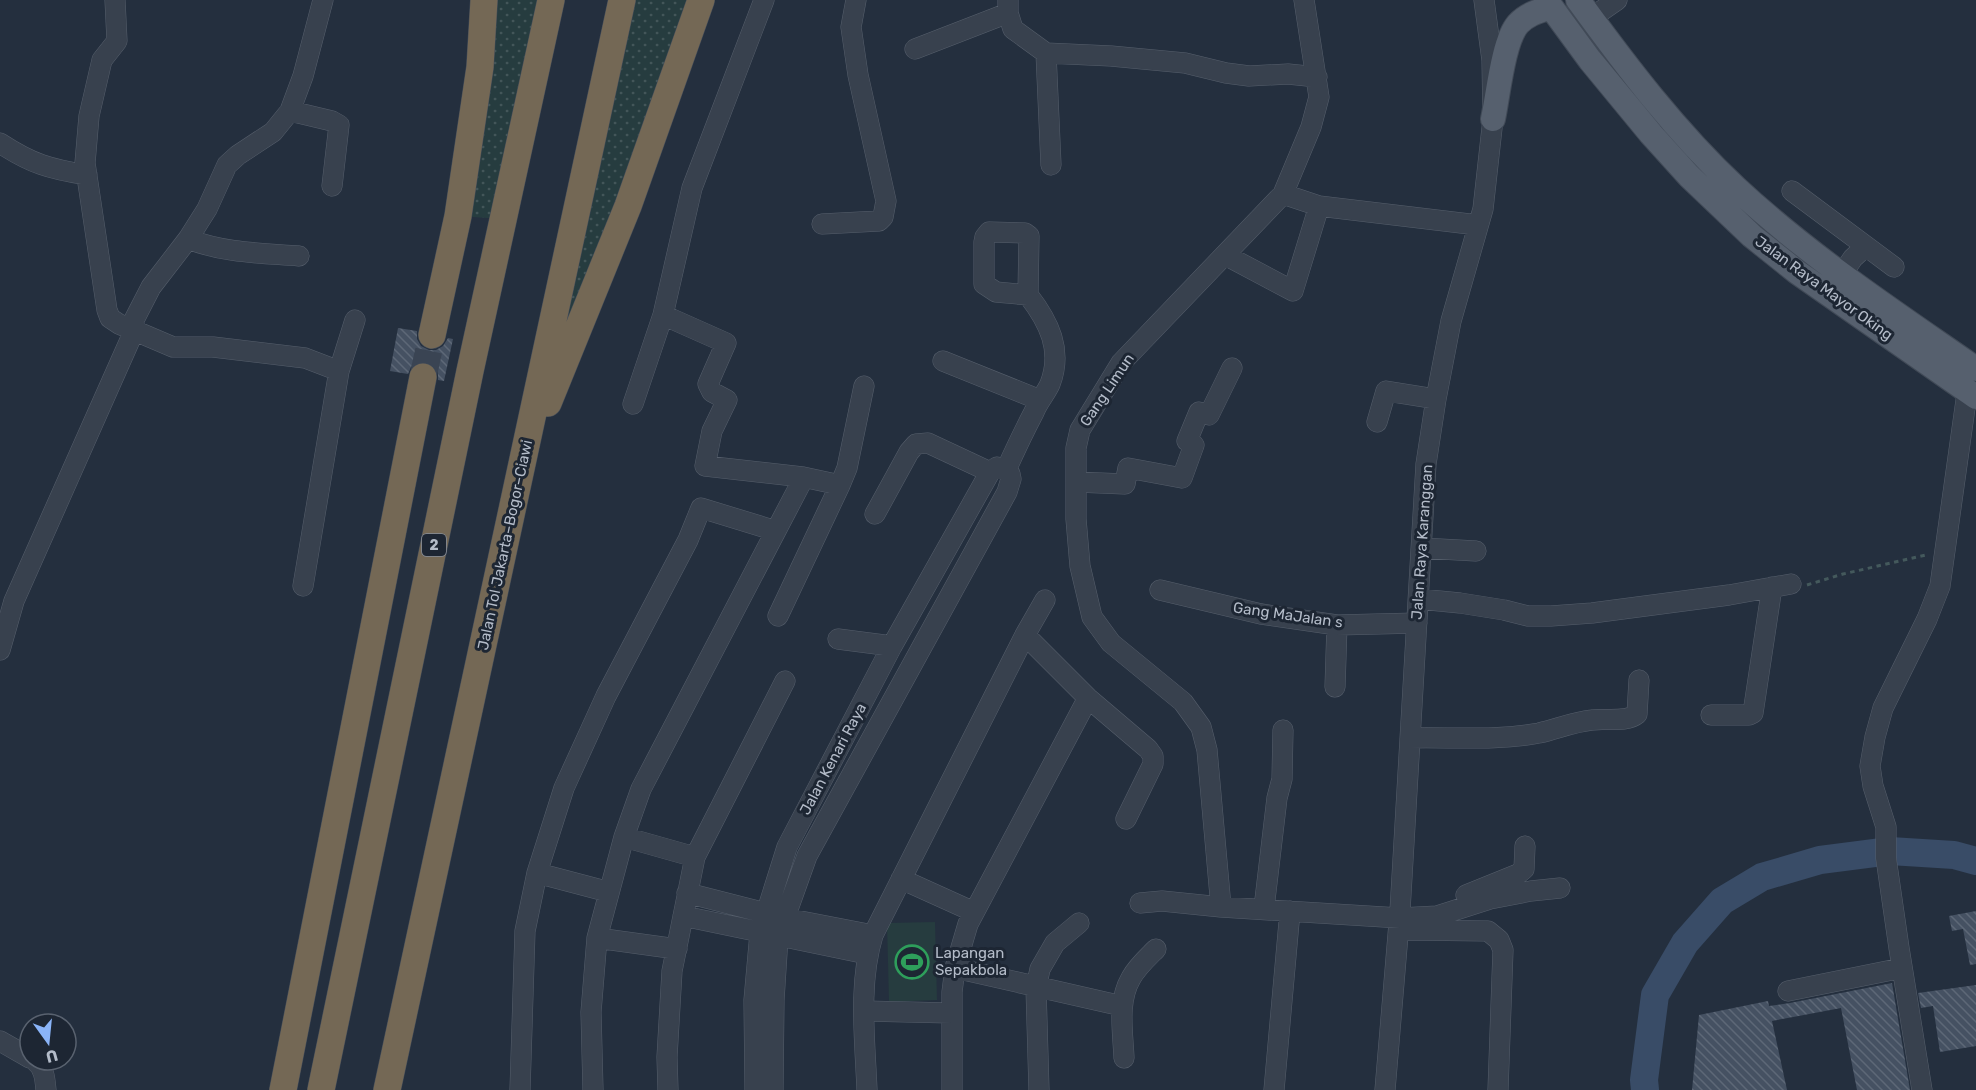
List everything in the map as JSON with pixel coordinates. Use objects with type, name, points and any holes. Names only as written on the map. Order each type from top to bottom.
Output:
[{"type":"highway","points":[[432,335],[458,216],[480,67],[484,0]]},
{"type":"highway","name":"2","points":[[321,1090],[463,405],[550,0]]},
{"type":"highway","name":"Jalan Tol Jakarta–Bogor–Ciawi","points":[[387,1090],[622,0]]},
{"type":"highway","points":[[520,471],[628,206],[700,0]]},
{"type":"highway","points":[[283,1090],[423,377]]},
{"type":"main road","points":[[1493,119],[1509,41],[1518,24],[1548,3]]},
{"type":"main road","name":"Jalan Raya Mayor Oking","points":[[1548,3],[1651,134],[1689,176],[1752,236],[1797,272],[1972,395]]},
{"type":"main road","name":"Jalan Raya Mayor Oking","points":[[1585,9],[1669,117],[1708,161],[1768,217],[1842,274],[1973,367]]},
{"type":"street","points":[[115,0],[117,41],[102,60],[89,116],[86,145],[87,175],[107,310],[114,322],[173,347],[213,347],[305,358],[339,371]]},
{"type":"street","points":[[0,650],[14,601],[134,331],[134,320],[151,287],[188,239],[207,209],[227,165],[273,132],[290,111],[306,66],[323,0]]},
{"type":"street","points":[[633,404],[663,315],[692,188],[764,0]]},
{"type":"street","points":[[822,224],[879,221],[886,201],[858,75],[852,27],[856,0]]},
{"type":"street","name":"Gang Limun","points":[[1221,907],[1207,750],[1201,727],[1183,702],[1111,643],[1092,617],[1080,566],[1076,519],[1076,448],[1080,430],[1121,363],[1283,194],[1317,112],[1320,97],[1304,0]]},
{"type":"street","name":"Jalan Raya Karanggan","points":[[1385,1090],[1399,920],[1426,464],[1451,321],[1483,209],[1493,119],[1492,60],[1484,0]]},
{"type":"street","points":[[1585,9],[1617,0]]},
{"type":"street","points":[[915,49],[1008,6],[1013,29],[1046,53],[1185,63],[1250,76],[1288,74],[1317,77]]},
{"type":"street","points":[[1046,53],[1051,165]]},
{"type":"street","points":[[290,111],[332,121],[339,125],[332,186]]},
{"type":"street","points":[[0,143],[36,164],[87,175]]},
{"type":"street","points":[[1791,190],[1894,267]]},
{"type":"street","points":[[1283,194],[1319,206],[1478,225]]},
{"type":"street","points":[[1225,255],[1293,291],[1319,206]]},
{"type":"street","points":[[188,239],[212,248],[234,252],[299,256]]},
{"type":"street","points":[[1842,274],[1853,258],[1865,247]]},
{"type":"street","name":"Jalan Kenari Raya","points":[[773,1090],[774,1000],[765,913],[787,847],[892,646],[1050,385],[1055,363],[1054,341],[1043,315],[1028,295]]},
{"type":"street","points":[[663,315],[726,343],[708,384],[712,392],[727,400],[712,431],[705,466],[803,477],[840,485]]},
{"type":"street","points":[[303,586],[339,371],[355,320]]},
{"type":"street","points":[[943,361],[1040,400]]},
{"type":"street","points":[[1922,1090],[1893,904],[1887,858],[1886,827],[1873,786],[1870,766],[1883,708],[1927,619],[1940,586],[1972,395],[1973,367]]},
{"type":"street","points":[[1076,482],[1125,484],[1128,468],[1182,478],[1194,445],[1187,441],[1199,412],[1209,415],[1232,368]]},
{"type":"street","points":[[778,616],[847,468],[864,386]]},
{"type":"street","points":[[1377,422],[1386,391],[1436,399]]},
{"type":"street","points":[[875,513],[909,452],[916,444],[928,443],[998,471]]},
{"type":"street","name":"Jalan Kenari Raya","points":[[755,1090],[754,1000],[769,935],[785,918],[807,856],[1007,492],[1011,479],[998,471]]},
{"type":"street","points":[[593,1090],[591,1012],[597,938],[624,837],[641,789],[802,481]]},
{"type":"street","points":[[520,1090],[525,931],[537,873],[564,788],[606,696],[688,540],[701,508],[776,531]]},
{"type":"street","points":[[1422,548],[1476,551]]},
{"type":"street","points":[[1419,599],[1460,603],[1528,616],[1551,616],[1592,613],[1782,586],[1753,713],[1749,715],[1711,715]]},
{"type":"street","name":"Gang MaJalan s","points":[[1160,590],[1262,614],[1337,625],[1417,623]]},
{"type":"street","points":[[867,1090],[864,1011],[870,945],[901,879],[1045,600]]},
{"type":"street","points":[[1335,687],[1337,625]]},
{"type":"street","points":[[1025,635],[1088,698],[1149,749],[1153,756],[1152,764],[1126,819]]},
{"type":"street","points":[[838,639],[892,646]]},
{"type":"street","points":[[1410,738],[1518,735],[1540,732],[1567,723],[1630,718],[1637,714],[1639,680]]},
{"type":"street","points":[[668,1090],[667,1057],[672,971],[696,857],[785,681]]},
{"type":"street","points":[[952,1090],[951,1013],[956,968],[968,924],[1088,698]]},
{"type":"street","points":[[1264,908],[1277,798],[1282,779],[1282,730]]},
{"type":"street","points":[[624,837],[696,857]]},
{"type":"street","points":[[1399,920],[1518,874],[1524,869],[1525,846]]},
{"type":"street","points":[[537,873],[609,892]]},
{"type":"street","points":[[901,879],[974,912]]},
{"type":"street","points":[[1399,920],[1437,916],[1490,899],[1560,888]]},
{"type":"street","points":[[687,893],[785,918],[870,945]]},
{"type":"street","points":[[1140,903],[1162,901],[1221,907],[1264,908],[1399,920],[1488,931],[1499,939],[1503,950],[1498,1090]]},
{"type":"street","points":[[1274,1090],[1290,911]]},
{"type":"street","points":[[683,916],[769,935],[870,945]]},
{"type":"street","points":[[1039,1090],[1036,988],[1040,969],[1055,943],[1079,923]]},
{"type":"street","points":[[597,938],[677,949]]},
{"type":"street","points":[[1124,1058],[1122,1006],[1131,977],[1156,949]]},
{"type":"street","points":[[956,968],[1122,1006]]},
{"type":"street","points":[[1788,991],[1902,968]]},
{"type":"street","points":[[864,1011],[951,1013]]},
{"type":"street","points":[[0,1041],[18,1051]]},
{"type":"street","points":[[43,1072],[46,1090]]},
{"type":"path","points":[[1782,586],[1809,585],[1843,574],[1945,551]]},
{"type":"green space","points":[[484,0],[551,0],[503,219],[458,216]]},
{"type":"green space","points":[[622,0],[701,0],[520,471]]},
{"type":"green space","name":"Lapangan Sepakbola","points":[[935,922],[937,1000],[889,1002],[887,923]]},
{"type":"building","points":[[398,328],[417,331],[417,339],[421,346],[429,350],[436,350],[443,346],[448,338],[453,339],[444,381],[438,380],[438,371],[427,362],[417,362],[408,374],[390,371]]},
{"type":"building","points":[[1976,911],[1976,964],[1970,965],[1963,929],[1952,931],[1949,916]]},
{"type":"building","points":[[1892,983],[1910,1090],[1857,1090],[1841,1008],[1772,1021],[1787,1090],[1692,1090],[1699,1015],[1768,1001],[1769,1006],[1790,1003]]},
{"type":"building","points":[[1976,985],[1976,1046],[1940,1052],[1933,1006],[1921,1008],[1918,993]]},
{"type":"waterway","points":[[1645,1090],[1644,1080],[1655,995],[1685,943],[1722,901],[1762,877],[1820,860],[1890,851],[1954,855],[1976,861]]},
{"type":"tunnel","points":[[423,377],[432,335]]},
{"type":"place","name":"Lapangan Sepakbola","points":[[912,962]]}]
